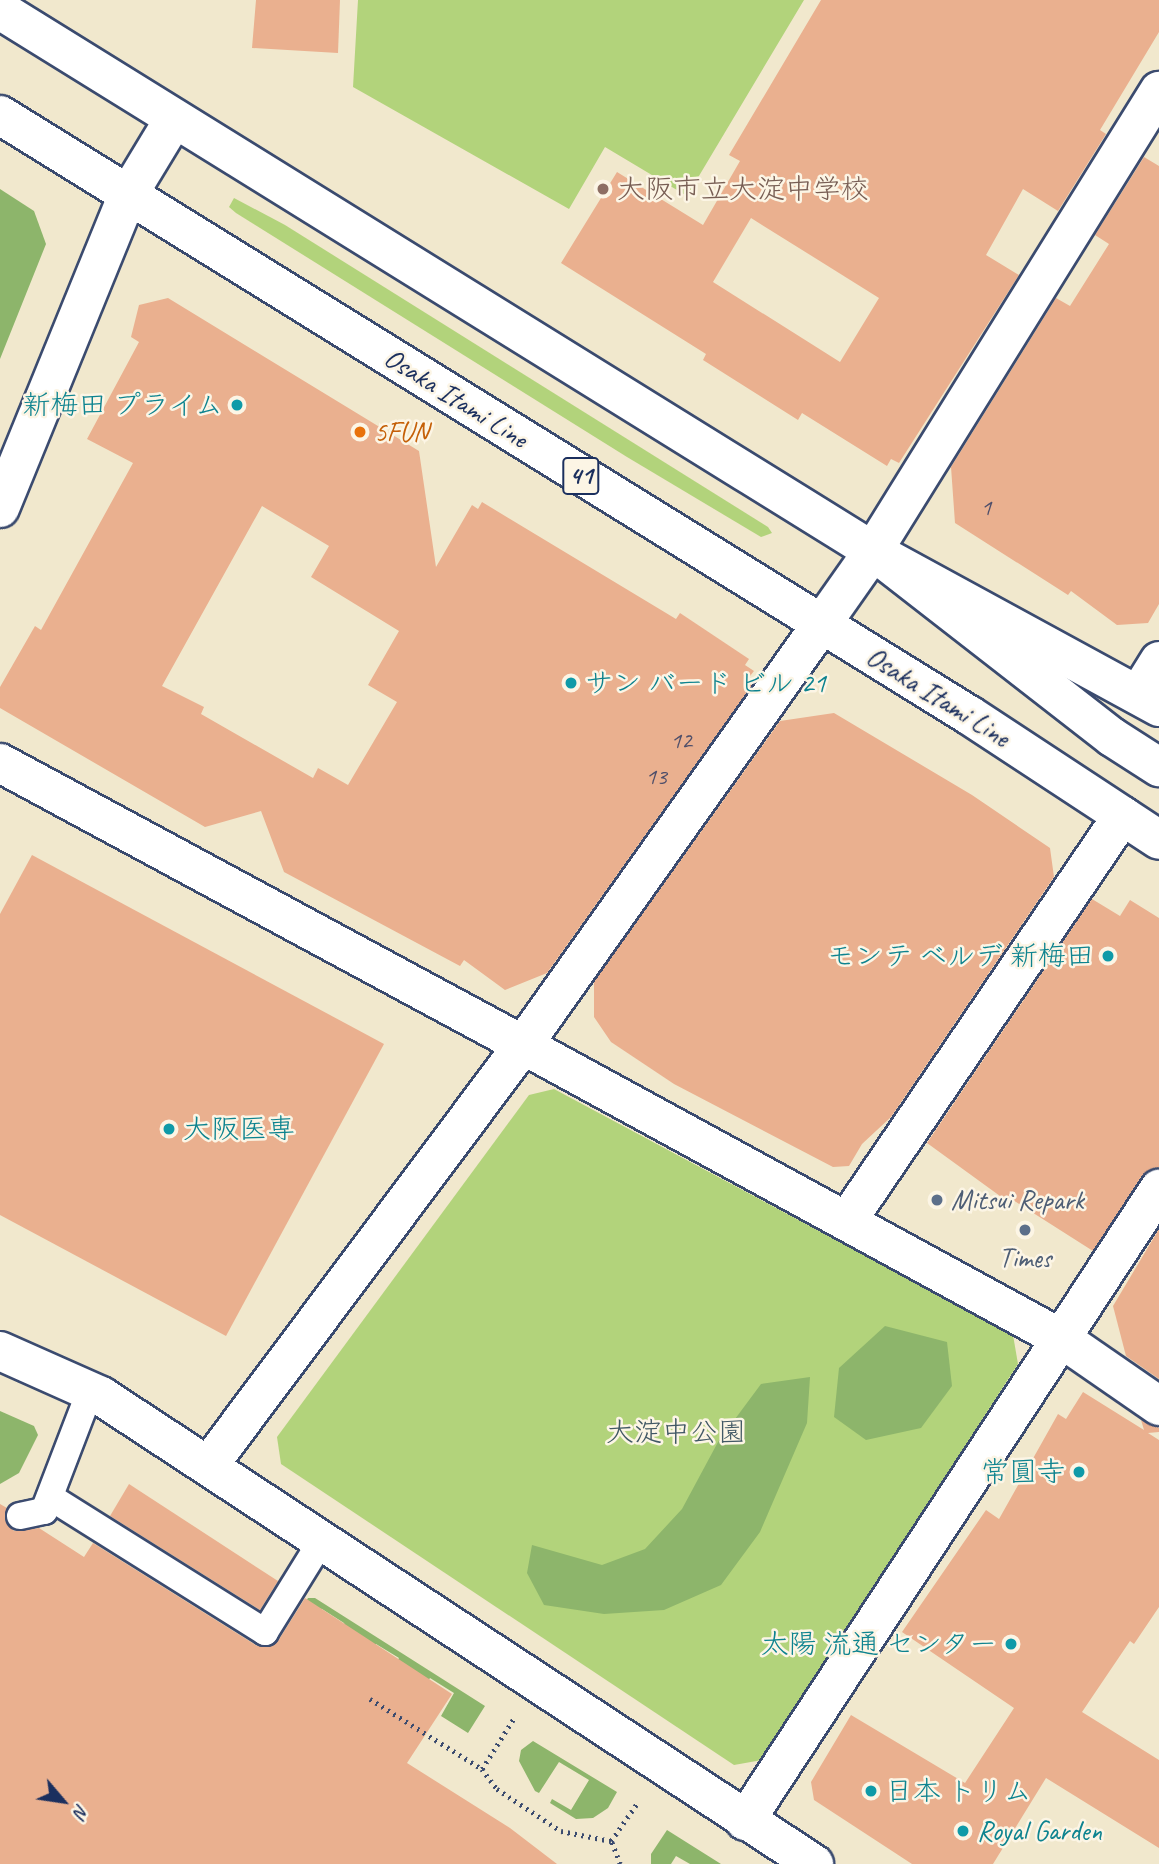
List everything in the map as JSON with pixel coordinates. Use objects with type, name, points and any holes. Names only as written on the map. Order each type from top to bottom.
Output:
[{"type":"main road","points":[[0,10],[873,551],[1148,701],[1159,661]]},
{"type":"main road","points":[[209,1465],[523,1045],[873,551],[1159,91]]},
{"type":"main road","name":"Osaka Itami Line","points":[[0,115],[821,625],[1159,841]]},
{"type":"main road","points":[[0,508],[128,195],[174,120]]},
{"type":"main road","points":[[873,551],[1112,737],[1159,767]]},
{"type":"main road","points":[[0,763],[1062,1339],[1159,1406]]},
{"type":"main road","points":[[847,1221],[1122,816]]},
{"type":"main road","points":[[746,1821],[1159,1189]]},
{"type":"main road","points":[[0,1351],[90,1391],[209,1465],[814,1864]]},
{"type":"lane","points":[[20,1516],[44,1511],[90,1391]]},
{"type":"lane","points":[[50,1497],[265,1632],[322,1540]]},
{"type":"path","points":[[370,1699],[482,1769],[497,1789],[561,1831],[611,1841]]},
{"type":"path","points":[[482,1769],[516,1714]]},
{"type":"path","points":[[611,1841],[643,1794]]},
{"type":"path","points":[[611,1841],[620,1864]]},
{"type":"green space","points":[[358,0],[804,0],[687,196],[605,147],[569,209],[353,87]]},
{"type":"green space","points":[[0,189],[34,211],[46,244],[0,359]]},
{"type":"green space","points":[[234,198],[285,225],[768,527],[772,533],[761,537],[627,457],[236,213],[229,207]]},
{"type":"green space","name":"大淀中公園","points":[[554,1089],[1013,1335],[1018,1364],[762,1760],[734,1765],[281,1464],[277,1437],[529,1095]]},
{"type":"green space","points":[[885,1326],[947,1342],[952,1386],[921,1428],[866,1440],[834,1417],[839,1368]]},
{"type":"green space","points":[[810,1377],[807,1423],[760,1532],[721,1585],[664,1610],[604,1614],[544,1605],[527,1573],[532,1545],[602,1565],[645,1549],[682,1509],[718,1442],[761,1384]]},
{"type":"green space","points":[[0,1411],[34,1426],[38,1435],[19,1473],[0,1484]]},
{"type":"green space","points":[[308,1598],[315,1598],[485,1706],[468,1733],[441,1716],[454,1693],[430,1678],[417,1699],[385,1680],[399,1658],[376,1644],[361,1666],[344,1623],[322,1609],[303,1606]]},
{"type":"green space","points":[[533,1741],[617,1792],[608,1808],[593,1818],[576,1819],[550,1803],[552,1799],[571,1810],[589,1780],[559,1762],[539,1793],[535,1791],[519,1761],[521,1750]]},
{"type":"green space","points":[[667,1830],[721,1864],[690,1864],[676,1856],[671,1864],[651,1864],[651,1854]]},
{"type":"building","points":[[256,0],[340,0],[338,53],[252,48]]},
{"type":"building","points":[[821,0],[1159,0],[1159,32],[1100,130],[1106,134],[1058,211],[1023,189],[986,255],[1019,275],[899,463],[891,459],[887,466],[802,413],[798,420],[703,360],[706,354],[561,263],[617,172],[703,225],[740,161],[729,155]],"holes":[[[751,218],[879,298],[840,362],[713,282]]]},
{"type":"building","points":[[1144,157],[1159,166],[1159,604],[1148,623],[1117,625],[1071,591],[1068,595],[955,523],[951,467],[1056,298],[1070,306],[1109,244],[1095,235]]},
{"type":"building","points":[[168,298],[419,451],[436,567],[472,505],[478,509],[482,502],[676,619],[680,613],[749,659],[745,665],[754,671],[746,681],[752,685],[547,973],[505,990],[464,960],[460,966],[284,872],[261,811],[205,827],[0,708],[0,687],[35,626],[41,630],[133,463],[87,439],[139,342],[131,337],[139,305]],"holes":[[[262,506],[329,546],[311,577],[399,631],[368,685],[397,702],[348,785],[318,768],[313,778],[201,714],[204,707],[162,686]]]},
{"type":"building","points":[[834,713],[972,795],[1050,848],[1054,877],[891,1117],[862,1144],[849,1166],[833,1167],[674,1084],[611,1042],[594,1017],[594,982],[780,721]]},
{"type":"building","name":"大阪医専","points":[[32,855],[384,1044],[226,1336],[0,1215],[0,914]]},
{"type":"building","points":[[1092,899],[1120,916],[1130,900],[1159,918],[1159,1167],[1141,1177],[1093,1251],[1013,1200],[1011,1204],[927,1143]]},
{"type":"building","points":[[1159,1229],[1159,1379],[1126,1356],[1113,1306]]},
{"type":"building","points":[[1083,1392],[1144,1430],[1141,1420],[1159,1428],[1159,1432],[1148,1433],[1159,1440],[1159,1607],[1134,1644],[1130,1641],[1082,1712],[1159,1760],[1159,1848],[1046,1778],[993,1864],[912,1864],[814,1800],[811,1782],[851,1715],[965,1783],[1014,1708],[902,1632],[986,1510],[999,1519],[1058,1414],[1066,1419]]},
{"type":"building","points":[[129,1484],[278,1581],[260,1610],[110,1516]]},
{"type":"building","points":[[0,1504],[7,1508],[5,1520],[14,1531],[39,1528],[84,1557],[93,1543],[257,1646],[272,1646],[278,1641],[305,1598],[452,1694],[407,1763],[510,1828],[557,1864],[0,1864]]},
{"type":"place","name":"大阪市立大淀中学校","points":[[603,189]]},
{"type":"place","name":"新梅田 プライム","points":[[237,405]]},
{"type":"place","name":"5FUN","points":[[360,432]]},
{"type":"place","name":"サン バード ビル 21","points":[[571,683]]},
{"type":"place","name":"モンテ ベルデ 新梅田","points":[[1108,956]]},
{"type":"place","name":"大阪医専","points":[[169,1129]]},
{"type":"place","name":"Mitsui Repark","points":[[937,1200]]},
{"type":"place","name":"Times","points":[[1025,1230]]},
{"type":"place","name":"常圓寺","points":[[1079,1472]]},
{"type":"place","name":"太陽 流通 センター","points":[[1011,1644]]},
{"type":"place","name":"日本 トリム","points":[[871,1791]]},
{"type":"place","name":"Royal Garden","points":[[963,1831]]}]
